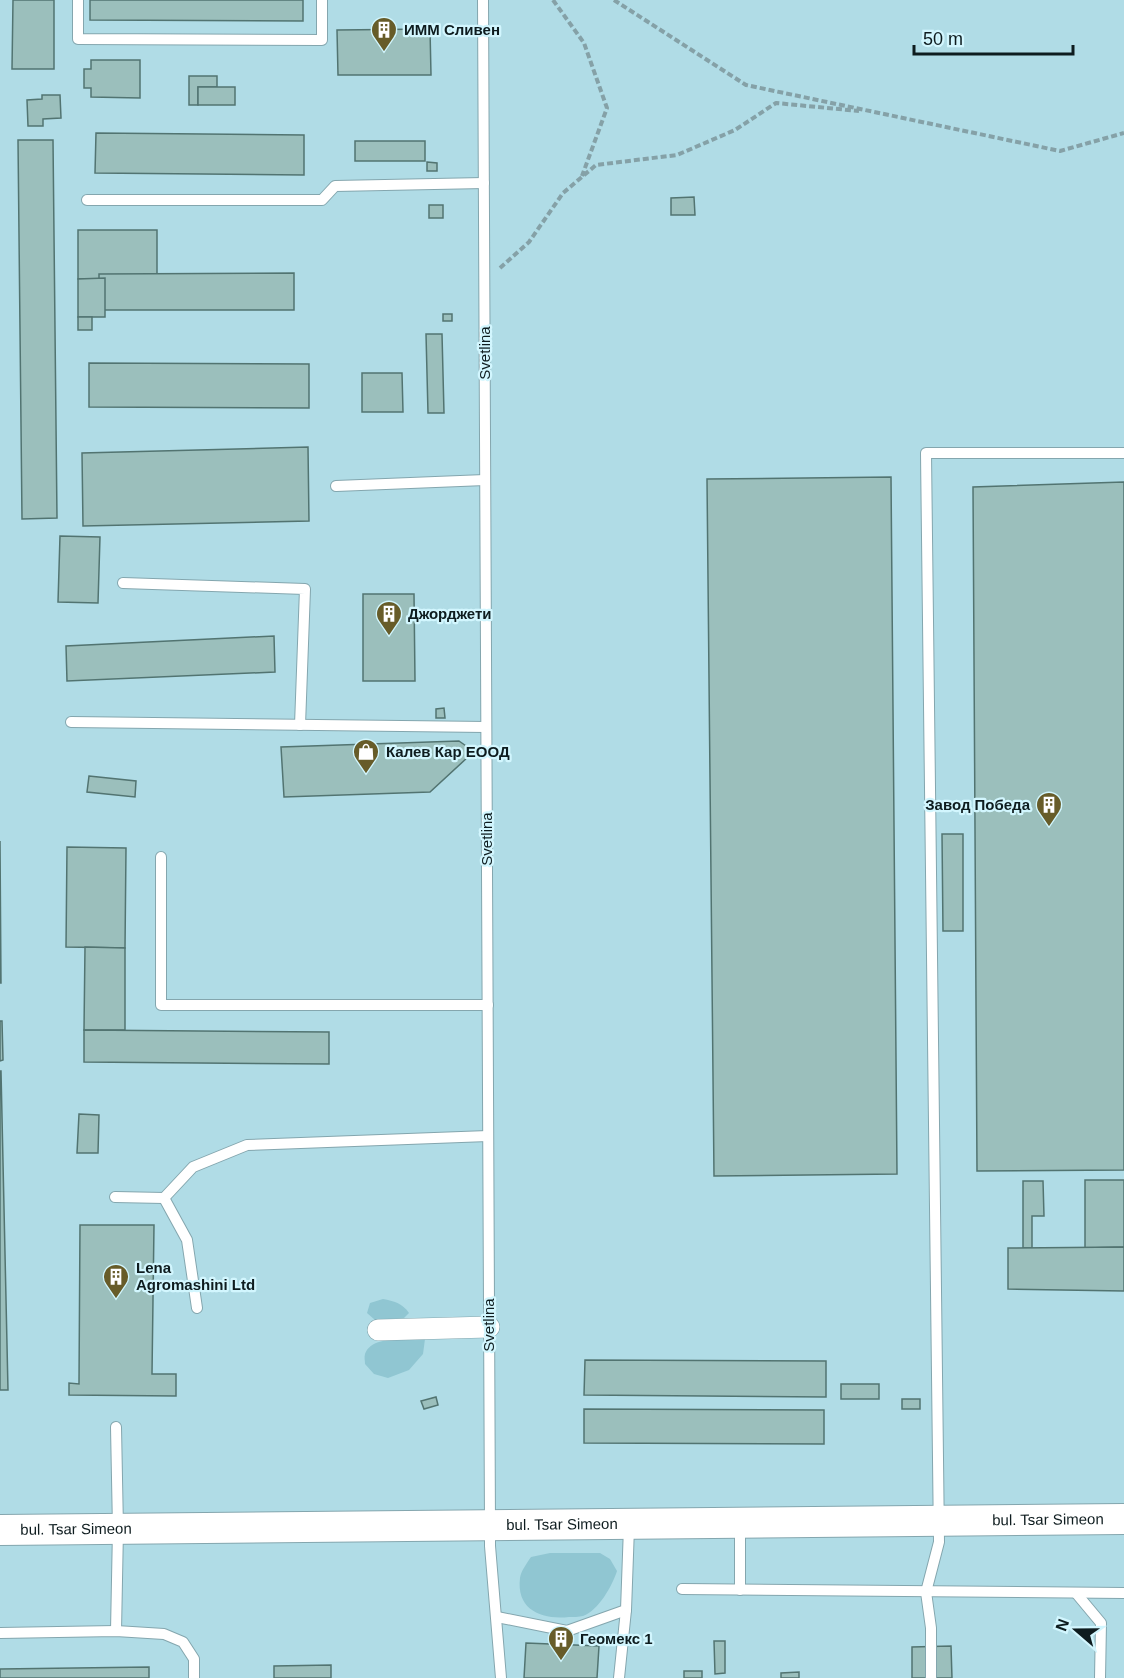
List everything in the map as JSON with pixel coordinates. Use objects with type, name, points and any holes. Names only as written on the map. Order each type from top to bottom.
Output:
[{"type":"main road","name":"bul. Tsar Simeon","points":[[0,1530],[1124,1519]]},
{"type":"street","points":[[378,1330],[489,1327]]},
{"type":"lane","points":[[78,0],[78,39],[322,40],[322,0]]},
{"type":"lane","name":"Svetlina","points":[[483,0],[490,1546],[501,1678]]},
{"type":"lane","points":[[87,200],[322,200],[335,186],[484,183]]},
{"type":"lane","points":[[931,1678],[931,1628],[926,1592],[939,1542],[939,1520],[926,453],[1124,453]]},
{"type":"lane","points":[[336,486],[485,480]]},
{"type":"lane","points":[[123,583],[305,589],[300,724]]},
{"type":"lane","points":[[71,722],[486,727]]},
{"type":"lane","points":[[161,857],[161,1005],[488,1005]]},
{"type":"lane","points":[[115,1197],[164,1198],[193,1167],[247,1145],[488,1136]]},
{"type":"lane","points":[[164,1198],[187,1240],[197,1308]]},
{"type":"lane","points":[[116,1427],[118,1528],[116,1631]]},
{"type":"lane","points":[[740,1522],[740,1590]]},
{"type":"lane","points":[[619,1678],[626,1610],[629,1523]]},
{"type":"lane","points":[[682,1589],[1124,1593]]},
{"type":"lane","points":[[1076,1593],[1101,1623],[1100,1678]]},
{"type":"lane","points":[[497,1617],[567,1631],[626,1610]]},
{"type":"lane","points":[[0,1633],[116,1631],[164,1634],[183,1642],[194,1659],[194,1678]]},
{"type":"path","points":[[553,0],[584,42],[607,108],[582,176]]},
{"type":"path","points":[[614,0],[746,85],[1060,151],[1124,133]]},
{"type":"path","points":[[485,283],[529,242],[563,193],[596,165],[677,155],[735,130],[776,104],[877,113]]},
{"type":"shaded area","points":[[0,0],[1124,0],[1124,1678],[0,1678]]},
{"type":"shaded area","points":[[383,1299],[398,1303],[409,1313],[404,1318],[375,1320],[367,1313],[370,1303]]},
{"type":"shaded area","points":[[425,1339],[423,1354],[409,1370],[388,1378],[374,1374],[365,1364],[365,1354],[369,1348],[382,1341]]},
{"type":"shaded area","points":[[550,1553],[600,1553],[610,1559],[617,1571],[615,1577],[604,1597],[589,1613],[578,1617],[549,1617],[533,1611],[522,1598],[520,1578],[531,1557]]},
{"type":"building","points":[[13,0],[54,0],[54,69],[12,69]]},
{"type":"building","points":[[90,0],[303,0],[303,21],[90,20]]},
{"type":"building","name":"ИММ Сливен","points":[[430,29],[431,75],[338,75],[337,30]]},
{"type":"building","points":[[91,60],[140,60],[140,98],[91,97],[91,88],[84,88],[84,69],[91,69]]},
{"type":"building","points":[[189,76],[217,76],[217,87],[198,87],[198,105],[189,105]]},
{"type":"building","points":[[198,87],[235,87],[235,105],[198,105]]},
{"type":"building","points":[[42,95],[60,95],[61,118],[43,119],[43,126],[28,126],[27,100],[42,99]]},
{"type":"building","points":[[96,133],[304,135],[304,175],[95,173]]},
{"type":"building","points":[[18,140],[53,140],[57,518],[22,519]]},
{"type":"building","points":[[355,141],[425,141],[425,161],[355,161]]},
{"type":"building","points":[[427,162],[437,163],[437,171],[427,171]]},
{"type":"building","points":[[694,197],[695,215],[671,215],[671,198]]},
{"type":"building","points":[[429,205],[443,205],[443,218],[429,218]]},
{"type":"building","points":[[78,230],[157,230],[157,278],[78,279]]},
{"type":"building","points":[[294,273],[294,310],[99,310],[99,274]]},
{"type":"building","points":[[105,278],[105,317],[78,317],[78,279]]},
{"type":"building","points":[[443,314],[452,314],[452,321],[443,321]]},
{"type":"building","points":[[78,317],[92,317],[92,330],[78,330]]},
{"type":"building","points":[[426,334],[442,334],[444,413],[428,413]]},
{"type":"building","points":[[89,363],[309,364],[309,408],[89,407]]},
{"type":"building","points":[[362,373],[402,373],[403,412],[362,412]]},
{"type":"building","points":[[308,447],[309,521],[83,526],[82,453]]},
{"type":"building","points":[[891,477],[897,1174],[714,1176],[707,479]]},
{"type":"building","name":"Завод Победа","points":[[1124,482],[1124,1170],[977,1171],[973,487]]},
{"type":"building","points":[[60,536],[100,537],[98,603],[58,602]]},
{"type":"building","name":"Джорджети","points":[[363,594],[414,594],[415,681],[363,681]]},
{"type":"building","points":[[274,636],[275,672],[67,681],[66,646]]},
{"type":"building","points":[[444,708],[445,718],[436,718],[436,709]]},
{"type":"building","name":"Калев Кар ЕООД","points":[[459,741],[469,748],[468,757],[430,792],[284,797],[281,747]]},
{"type":"building","points":[[89,776],[136,781],[135,797],[87,792]]},
{"type":"building","points":[[942,834],[963,834],[963,931],[943,931]]},
{"type":"building","points":[[0,841],[1,983],[0,983]]},
{"type":"building","points":[[67,847],[126,848],[125,948],[66,947]]},
{"type":"building","points":[[85,947],[125,948],[125,1030],[84,1030]]},
{"type":"building","points":[[0,1021],[2,1021],[3,1060],[0,1061]]},
{"type":"building","points":[[84,1030],[329,1032],[329,1064],[84,1062]]},
{"type":"building","points":[[1,1071],[8,1390],[0,1390]]},
{"type":"building","points":[[79,1114],[99,1115],[98,1153],[77,1153]]},
{"type":"building","points":[[1085,1180],[1124,1180],[1124,1247],[1085,1248]]},
{"type":"building","points":[[1023,1181],[1043,1181],[1044,1216],[1032,1216],[1032,1248],[1023,1248]]},
{"type":"building","name":"Lena Agromashini Ltd","points":[[80,1225],[154,1225],[152,1374],[176,1374],[176,1396],[69,1395],[69,1383],[79,1384]]},
{"type":"building","points":[[1124,1247],[1124,1291],[1008,1289],[1008,1248]]},
{"type":"building","points":[[585,1360],[826,1361],[826,1397],[584,1395]]},
{"type":"building","points":[[841,1384],[879,1384],[879,1399],[841,1399]]},
{"type":"building","points":[[436,1397],[438,1405],[424,1409],[421,1401]]},
{"type":"building","points":[[902,1399],[920,1399],[920,1409],[902,1409]]},
{"type":"building","points":[[584,1409],[824,1410],[824,1444],[584,1443]]},
{"type":"building","points":[[714,1641],[725,1641],[725,1673],[715,1674]]},
{"type":"building","name":"Геомекс 1","points":[[526,1643],[599,1646],[597,1678],[524,1678]]},
{"type":"building","points":[[951,1646],[952,1678],[912,1678],[912,1647]]},
{"type":"building","points":[[331,1665],[331,1678],[274,1678],[274,1666]]},
{"type":"building","points":[[149,1667],[149,1678],[0,1678],[0,1669]]},
{"type":"building","points":[[684,1671],[702,1671],[702,1678],[684,1678]]},
{"type":"building","points":[[799,1672],[799,1678],[781,1678],[781,1673]]},
{"type":"place","name":"ИММ Сливен","points":[[384,53]]},
{"type":"place","name":"Джорджети","points":[[389,637]]},
{"type":"place","name":"Калев Кар ЕООД","points":[[366,775]]},
{"type":"place","name":"Завод Победа","points":[[1049,828]]},
{"type":"place","name":"Lena Agromashini Ltd","points":[[116,1300]]},
{"type":"place","name":"Геомекс 1","points":[[561,1662]]}]
